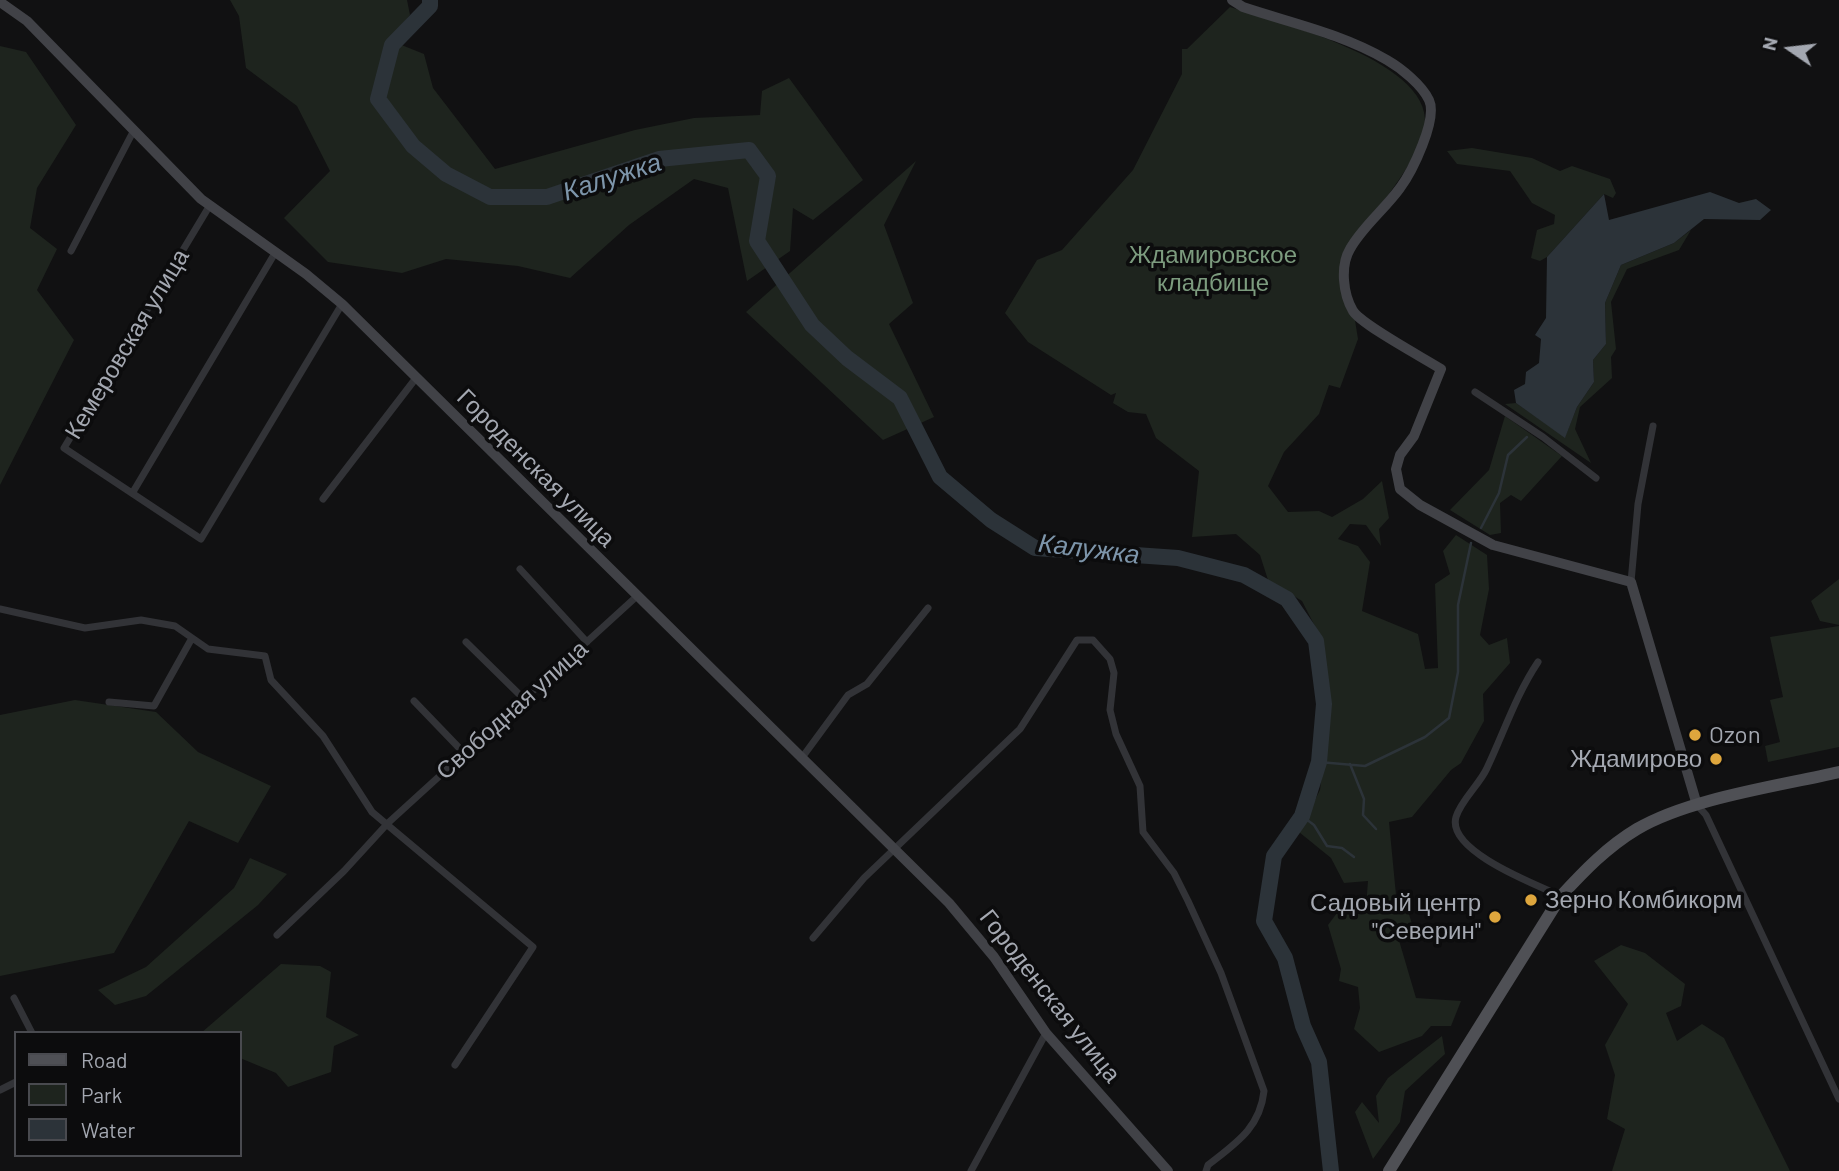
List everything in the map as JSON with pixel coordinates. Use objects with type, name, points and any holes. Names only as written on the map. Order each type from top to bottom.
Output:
[{"type":"main road","points":[[1389,1171],[1561,896],[1595,860],[1639,828],[1698,805],[1839,772]]},
{"type":"street","points":[[1232,0],[1243,7],[1356,44],[1389,60],[1409,76],[1429,100],[1431,119],[1402,187],[1349,250],[1343,275],[1352,310],[1363,322],[1441,369],[1414,436],[1400,455],[1396,469],[1400,489],[1420,505],[1493,545],[1630,582]]},
{"type":"street","name":"Городенская улица","points":[[0,2],[27,21],[210,205],[306,274],[342,304],[949,903],[979,939],[1046,1033],[1168,1171]]},
{"type":"street","points":[[71,251],[134,130]]},
{"type":"street","name":"Кемеровская улица","points":[[210,205],[64,448],[201,538],[342,304]]},
{"type":"street","points":[[134,492],[275,253]]},
{"type":"street","points":[[323,499],[416,378]]},
{"type":"street","points":[[1475,392],[1543,437],[1596,478]]},
{"type":"street","points":[[1653,426],[1638,504],[1630,582],[1698,805],[1706,815],[1839,1099]]},
{"type":"street","points":[[520,569],[587,642]]},
{"type":"street","name":"Свободная улица","points":[[277,934],[344,871],[388,823],[636,597]]},
{"type":"street","points":[[0,608],[85,628],[141,620],[175,626],[208,649],[265,656],[271,680],[323,736],[372,812],[533,947],[455,1065]]},
{"type":"street","points":[[801,759],[848,695],[867,684],[928,608]]},
{"type":"street","points":[[109,702],[154,706],[192,638]]},
{"type":"street","points":[[813,938],[864,878],[1020,729],[1077,640],[1087,638],[1100,645],[1110,659],[1114,673],[1110,710],[1116,734],[1140,786],[1143,832],[1174,873],[1188,901],[1221,973],[1264,1091],[1262,1106],[1247,1135],[1208,1165],[1206,1171]]},
{"type":"street","points":[[466,642],[524,699]]},
{"type":"street","points":[[1538,662],[1520,688],[1486,771],[1456,817],[1456,831],[1490,863],[1561,896]]},
{"type":"street","points":[[414,701],[464,753]]},
{"type":"street","points":[[14,998],[31,1031]]},
{"type":"street","points":[[971,1171],[1046,1033]]},
{"type":"green space","points":[[230,0],[407,0],[410,15],[389,40],[424,54],[433,88],[495,169],[635,130],[694,118],[760,115],[762,91],[789,78],[863,180],[813,220],[793,208],[790,251],[747,281],[728,188],[694,179],[629,225],[570,278],[518,266],[446,259],[402,273],[328,262],[284,218],[330,171],[297,106],[246,68],[239,16]]},
{"type":"green space","name":"Ждамировское кладбище","points":[[1230,7],[1283,23],[1351,49],[1383,66],[1408,85],[1423,107],[1424,131],[1411,161],[1344,252],[1358,339],[1340,388],[1329,385],[1319,414],[1284,452],[1268,486],[1288,512],[1319,511],[1332,517],[1363,499],[1382,481],[1389,518],[1379,529],[1381,546],[1366,525],[1350,524],[1338,539],[1358,546],[1370,562],[1362,611],[1418,634],[1425,669],[1438,668],[1435,584],[1450,574],[1443,551],[1456,535],[1487,555],[1489,589],[1480,635],[1489,645],[1507,638],[1510,663],[1483,694],[1484,721],[1461,763],[1451,770],[1412,817],[1389,822],[1396,895],[1407,908],[1413,927],[1398,937],[1416,998],[1461,1001],[1451,1026],[1431,1026],[1422,1036],[1379,1052],[1354,1029],[1360,1008],[1358,987],[1339,981],[1341,969],[1328,925],[1346,901],[1366,907],[1368,881],[1344,883],[1331,858],[1299,832],[1320,790],[1328,725],[1322,640],[1302,601],[1268,580],[1260,555],[1236,534],[1192,537],[1199,471],[1156,438],[1146,414],[1128,412],[1113,403],[1116,393],[1111,395],[1028,342],[1005,313],[1037,260],[1062,250],[1133,170],[1182,74],[1182,49],[1187,49]]},
{"type":"green space","points":[[0,46],[26,52],[76,125],[37,188],[30,228],[57,249],[37,290],[74,340],[0,485]]},
{"type":"green space","points":[[1472,148],[1532,158],[1560,171],[1572,166],[1610,179],[1616,193],[1613,198],[1604,194],[1547,257],[1540,261],[1531,258],[1537,230],[1554,224],[1555,215],[1532,203],[1510,171],[1457,164],[1447,151]]},
{"type":"green space","points":[[916,161],[884,225],[913,303],[889,324],[934,417],[883,440],[746,312]]},
{"type":"green space","points":[[1691,230],[1679,250],[1627,269],[1611,302],[1616,349],[1611,357],[1612,378],[1580,407],[1575,429],[1591,463],[1505,404],[1516,403],[1565,437],[1577,407],[1594,382],[1593,360],[1606,344],[1605,303],[1621,265],[1674,243]]},
{"type":"green space","points":[[1505,416],[1562,456],[1521,501],[1511,495],[1500,503],[1501,533],[1490,535],[1450,510],[1489,470]]},
{"type":"green space","points":[[1839,579],[1839,625],[1820,621],[1811,601]]},
{"type":"green space","points":[[1839,626],[1839,747],[1768,762],[1765,746],[1780,742],[1770,700],[1783,697],[1770,637]]},
{"type":"green space","points":[[75,700],[156,712],[198,752],[271,786],[238,843],[189,821],[114,953],[0,976],[0,715]]},
{"type":"green space","points":[[250,858],[287,874],[258,905],[146,996],[115,1005],[98,990],[146,967],[234,888]]},
{"type":"green space","points":[[1621,945],[1645,953],[1685,984],[1681,1006],[1666,1013],[1677,1041],[1702,1024],[1724,1038],[1790,1171],[1612,1171],[1625,1129],[1607,1119],[1615,1075],[1605,1045],[1628,1004],[1594,961]]},
{"type":"green space","points":[[281,964],[320,966],[331,972],[326,1017],[359,1035],[334,1046],[331,1072],[288,1087],[276,1073],[242,1059],[242,1031],[203,1031]]},
{"type":"green space","points":[[1442,1036],[1445,1054],[1405,1091],[1400,1122],[1373,1159],[1355,1112],[1362,1102],[1379,1123],[1376,1096],[1388,1078]]},
{"type":"water","points":[[1710,192],[1739,203],[1756,199],[1771,210],[1760,220],[1704,219],[1674,243],[1621,265],[1605,303],[1606,344],[1593,360],[1594,382],[1577,407],[1565,438],[1516,403],[1514,390],[1525,384],[1526,372],[1539,363],[1541,339],[1535,335],[1546,318],[1547,257],[1604,194],[1609,220]]},
{"type":"waterway","name":"Калужка","points":[[430,0],[430,6],[392,45],[378,99],[413,146],[446,174],[490,197],[547,197],[659,159],[749,150],[768,176],[757,241],[812,325],[847,358],[900,398],[940,477],[991,520],[1035,548],[1178,558],[1244,575],[1287,599],[1316,641],[1324,704],[1319,762],[1302,816],[1274,856],[1264,921],[1285,958],[1303,1026],[1319,1062],[1331,1171]]},
{"type":"waterway","points":[[1481,528],[1499,493],[1508,455],[1527,437]]},
{"type":"waterway","points":[[1319,762],[1365,766],[1425,737],[1449,718],[1458,672],[1458,605],[1471,543]]},
{"type":"waterway","points":[[1350,764],[1364,799],[1363,815],[1376,829]]},
{"type":"waterway","points":[[1302,816],[1314,825],[1327,846],[1342,848],[1354,857]]},
{"type":"place","name":"Ozon","points":[[1695,735]]},
{"type":"place","name":"Ждамирово","points":[[1716,759]]},
{"type":"place","name":"Зерно Комбикорм","points":[[1531,900]]},
{"type":"place","name":"Садовый центр \"Северин\"","points":[[1495,917]]}]
